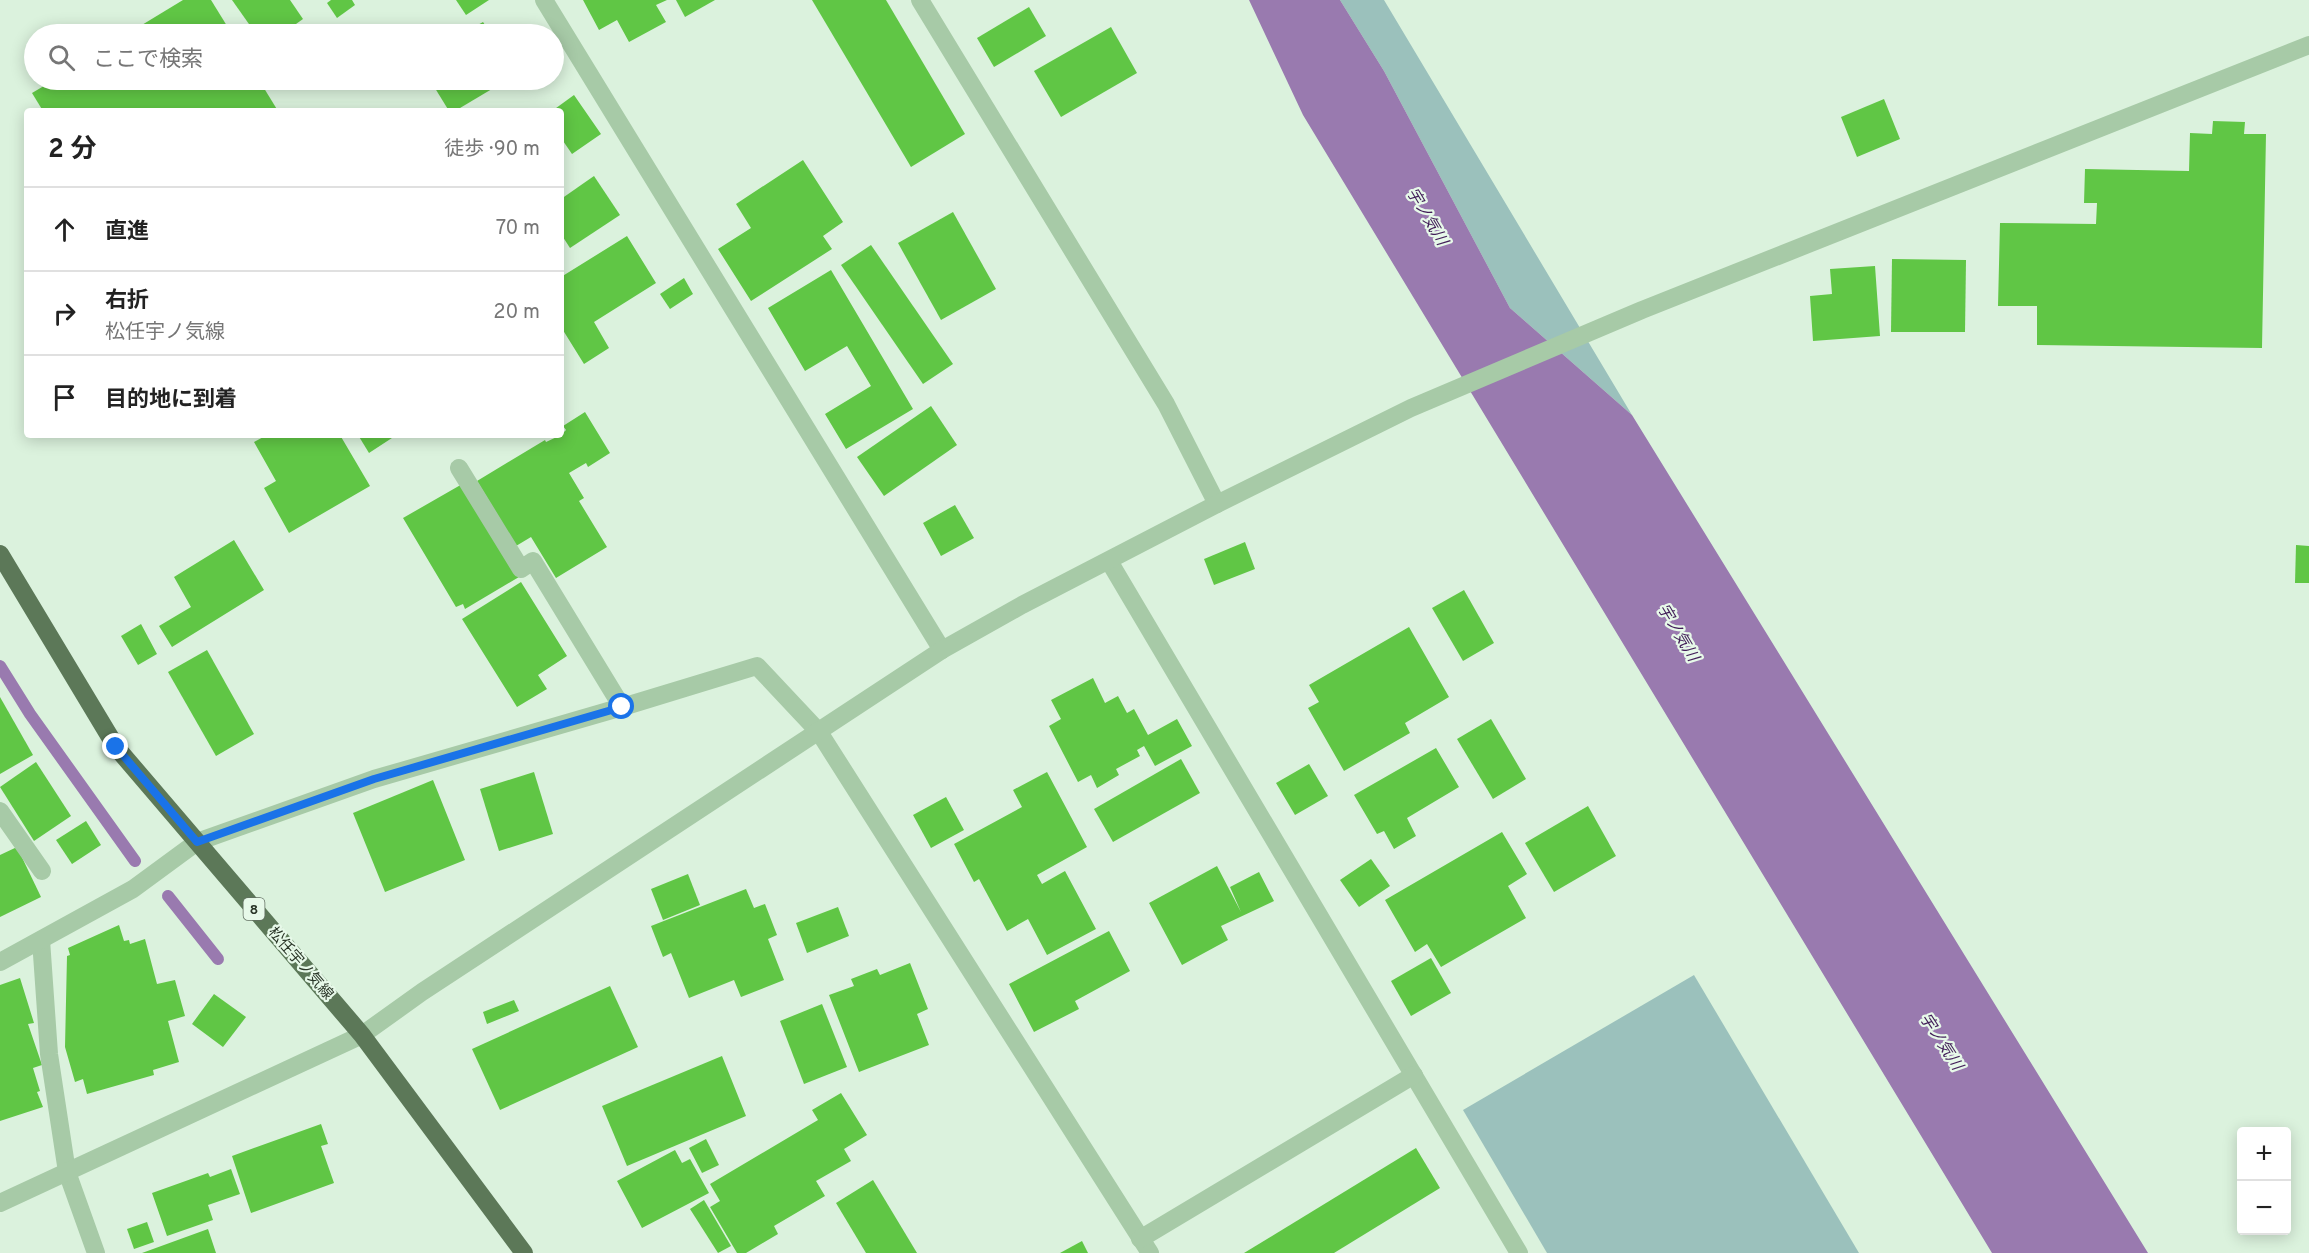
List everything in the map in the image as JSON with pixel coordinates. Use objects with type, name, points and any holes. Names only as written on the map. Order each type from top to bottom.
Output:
[{"type":"main road","name":"松任宇ノ気線","points":[[0,554],[116,747],[362,1035],[524,1253]]},
{"type":"street","points":[[544,0],[559,24]]},
{"type":"street","points":[[920,0],[1166,404],[1217,504]]},
{"type":"street","points":[[564,33],[942,651]]},
{"type":"street","points":[[0,1203],[362,1035],[422,992],[942,651],[1022,605],[1217,504],[1411,408],[1641,310],[2309,45]]},
{"type":"street","points":[[459,468],[521,569],[533,561],[622,707]]},
{"type":"street","points":[[1109,561],[1519,1253]]},
{"type":"street","points":[[0,962],[133,889],[197,842],[374,779],[756,666],[819,732],[1145,1246],[1414,1076]]},
{"type":"street","points":[[0,811],[42,871]]},
{"type":"street","points":[[41,940],[50,1054],[67,1172],[96,1253]]},
{"type":"shaded area","points":[[1340,0],[1384,0],[1632,415],[1510,308],[1384,71]]},
{"type":"shaded area","points":[[1694,975],[1859,1253],[1547,1253],[1463,1110]]},
{"type":"water","name":"宇ノ気川","points":[[1249,0],[1340,0],[1384,71],[1510,308],[1632,415],[2148,1253],[1992,1253],[1303,115]]},
{"type":"building","points":[[183,0],[211,0],[226,24],[143,24]]},
{"type":"building","points":[[232,0],[290,0],[303,19],[296,24],[249,24]]},
{"type":"building","points":[[331,0],[352,0],[355,5],[337,18],[327,3]]},
{"type":"building","points":[[456,0],[489,0],[466,15]]},
{"type":"building","points":[[583,0],[667,0],[656,5],[666,22],[629,42],[617,20],[599,30]]},
{"type":"building","points":[[676,0],[715,0],[685,17]]},
{"type":"building","points":[[812,0],[886,0],[965,134],[911,167]]},
{"type":"building","points":[[1029,7],[1046,36],[994,67],[977,38]]},
{"type":"building","points":[[1111,27],[1137,73],[1061,117],[1034,71]]},
{"type":"building","points":[[37,90],[265,90],[276,108],[41,108],[32,93]]},
{"type":"building","points":[[436,90],[490,90],[460,108],[447,108]]},
{"type":"building","points":[[574,95],[601,134],[572,154],[564,142],[564,108],[556,108]]},
{"type":"building","points":[[1884,99],[1900,139],[1857,157],[1841,117]]},
{"type":"building","points":[[2213,121],[2245,122],[2244,134],[2266,134],[2262,348],[2037,345],[2037,306],[1998,306],[2000,223],[2096,224],[2097,203],[2084,203],[2085,169],[2189,171],[2190,133],[2212,134]]},
{"type":"building","points":[[803,160],[843,222],[823,236],[832,249],[751,301],[718,249],[751,228],[736,204]]},
{"type":"building","points":[[594,176],[620,215],[570,248],[564,239],[564,197]]},
{"type":"building","points":[[953,212],[996,289],[941,320],[898,243]]},
{"type":"building","points":[[627,236],[656,283],[594,322],[609,348],[584,364],[564,332],[564,275]]},
{"type":"building","points":[[871,245],[953,364],[923,384],[841,265]]},
{"type":"building","points":[[1892,259],[1966,260],[1965,332],[1891,332]]},
{"type":"building","points":[[1875,266],[1880,336],[1813,341],[1810,296],[1832,294],[1830,269]]},
{"type":"building","points":[[831,270],[913,409],[846,449],[825,414],[871,386],[847,346],[805,371],[768,308]]},
{"type":"building","points":[[684,278],[693,294],[670,309],[660,294]]},
{"type":"building","points":[[931,406],[957,445],[884,496],[857,457]]},
{"type":"building","points":[[585,412],[610,453],[588,467],[586,463],[569,473],[584,498],[579,501],[607,547],[556,578],[531,537],[516,546],[477,481],[545,440],[546,442],[555,438],[564,438],[566,430],[564,425]]},
{"type":"building","points":[[261,438],[342,438],[370,486],[289,533],[264,488],[276,481],[254,442]]},
{"type":"building","points":[[360,438],[392,438],[369,453]]},
{"type":"building","points":[[464,483],[519,577],[465,609],[463,604],[456,607],[403,518]]},
{"type":"building","points":[[955,505],[974,538],[941,556],[923,523]]},
{"type":"building","points":[[234,540],[264,590],[172,647],[159,626],[191,607],[174,577]]},
{"type":"building","points":[[1245,542],[1255,569],[1214,585],[1204,559]]},
{"type":"building","points":[[2296,545],[2309,546],[2309,583],[2295,583]]},
{"type":"building","points":[[521,582],[567,656],[538,675],[547,689],[517,707],[462,619]]},
{"type":"building","points":[[1464,590],[1494,643],[1463,661],[1432,608]]},
{"type":"building","points":[[141,624],[157,654],[138,665],[121,636]]},
{"type":"building","points":[[1409,627],[1449,697],[1405,723],[1410,733],[1344,771],[1308,708],[1319,702],[1309,685]]},
{"type":"building","points":[[207,650],[254,734],[216,756],[168,672]]},
{"type":"building","points":[[1093,678],[1105,703],[1118,696],[1127,713],[1134,709],[1148,735],[1177,719],[1192,746],[1155,766],[1144,746],[1137,750],[1140,756],[1116,769],[1119,775],[1097,788],[1091,775],[1078,782],[1049,726],[1061,719],[1051,700]]},
{"type":"building","points":[[0,697],[33,755],[0,774]]},
{"type":"building","points":[[1491,719],[1526,779],[1493,799],[1457,739]]},
{"type":"building","points":[[1436,748],[1459,787],[1407,818],[1416,836],[1394,849],[1384,831],[1377,834],[1354,795]]},
{"type":"building","points":[[1181,759],[1200,793],[1113,842],[1094,809]]},
{"type":"building","points":[[36,762],[71,816],[34,841],[0,787]]},
{"type":"building","points":[[1309,764],[1328,796],[1295,815],[1276,783]]},
{"type":"building","points":[[534,772],[553,834],[499,851],[480,789]]},
{"type":"building","points":[[1047,772],[1087,847],[1037,875],[1042,884],[1065,871],[1096,929],[1047,955],[1028,919],[1007,931],[979,879],[974,882],[954,844],[1022,807],[1013,790]]},
{"type":"building","points":[[433,780],[465,860],[385,892],[353,813]]},
{"type":"building","points":[[946,797],[964,830],[931,848],[913,815]]},
{"type":"building","points":[[1588,806],[1616,856],[1554,892],[1525,843]]},
{"type":"building","points":[[86,821],[101,845],[72,864],[56,840]]},
{"type":"building","points":[[1502,832],[1527,874],[1508,886],[1526,918],[1441,967],[1427,944],[1415,952],[1385,900]]},
{"type":"building","points":[[17,847],[41,897],[0,917],[0,855]]},
{"type":"building","points":[[1371,859],[1390,886],[1359,907],[1340,880]]},
{"type":"building","points":[[1217,866],[1241,912],[1230,887],[1259,872],[1274,901],[1221,926],[1228,940],[1182,965],[1149,903]]},
{"type":"building","points":[[688,874],[700,905],[663,920],[651,889]]},
{"type":"building","points":[[746,889],[754,908],[765,904],[777,935],[768,939],[784,980],[741,997],[734,980],[689,998],[671,953],[663,957],[651,926]]},
{"type":"building","points":[[838,907],[849,936],[807,953],[796,923]]},
{"type":"building","points":[[119,925],[124,941],[129,940],[130,944],[145,939],[157,984],[175,980],[185,1016],[168,1021],[179,1062],[153,1070],[154,1075],[87,1094],[83,1079],[75,1082],[65,1047],[67,956],[70,955],[68,948]]},
{"type":"building","points":[[1109,931],[1130,971],[1075,1001],[1079,1009],[1034,1032],[1009,984]]},
{"type":"building","points":[[1431,958],[1451,993],[1411,1016],[1391,981]]},
{"type":"building","points":[[910,963],[928,1009],[917,1014],[929,1045],[859,1072],[829,995],[854,986],[851,979],[877,969],[880,975]]},
{"type":"building","points":[[20,978],[34,1023],[28,1024],[42,1065],[33,1068],[40,1091],[37,1092],[43,1107],[0,1121],[0,985]]},
{"type":"building","points":[[610,986],[638,1047],[500,1110],[472,1049]]},
{"type":"building","points":[[214,994],[246,1017],[223,1047],[192,1024]]},
{"type":"building","points":[[514,1000],[519,1011],[487,1024],[483,1012]]},
{"type":"building","points":[[822,1004],[847,1067],[804,1084],[780,1021]]},
{"type":"building","points":[[722,1056],[746,1116],[627,1166],[602,1106]]},
{"type":"building","points":[[841,1093],[867,1135],[844,1149],[851,1161],[816,1181],[825,1196],[774,1226],[778,1234],[746,1253],[737,1253],[710,1207],[720,1201],[710,1184],[818,1120],[812,1110]]},
{"type":"building","points":[[321,1124],[328,1144],[321,1146],[334,1183],[251,1213],[232,1156]]},
{"type":"building","points":[[706,1139],[719,1165],[702,1173],[689,1148]]},
{"type":"building","points":[[1416,1148],[1440,1188],[1334,1253],[1244,1253]]},
{"type":"building","points":[[675,1150],[682,1163],[690,1159],[709,1193],[642,1228],[617,1181]]},
{"type":"building","points":[[231,1169],[240,1194],[208,1205],[213,1220],[167,1236],[152,1193],[208,1173],[210,1177]]},
{"type":"building","points":[[873,1180],[917,1253],[866,1253],[836,1203]]},
{"type":"building","points":[[704,1200],[731,1246],[718,1253],[690,1209]]},
{"type":"building","points":[[147,1222],[154,1242],[134,1249],[127,1229]]},
{"type":"building","points":[[208,1229],[216,1253],[142,1253]]},
{"type":"building","points":[[1082,1241],[1088,1253],[1060,1253]]},
{"type":"waterway","points":[[0,666],[30,714],[135,861]]},
{"type":"waterway","points":[[168,896],[218,959]]},
{"type":"route","points":[[116,747],[197,842],[374,779],[622,707]]}]
